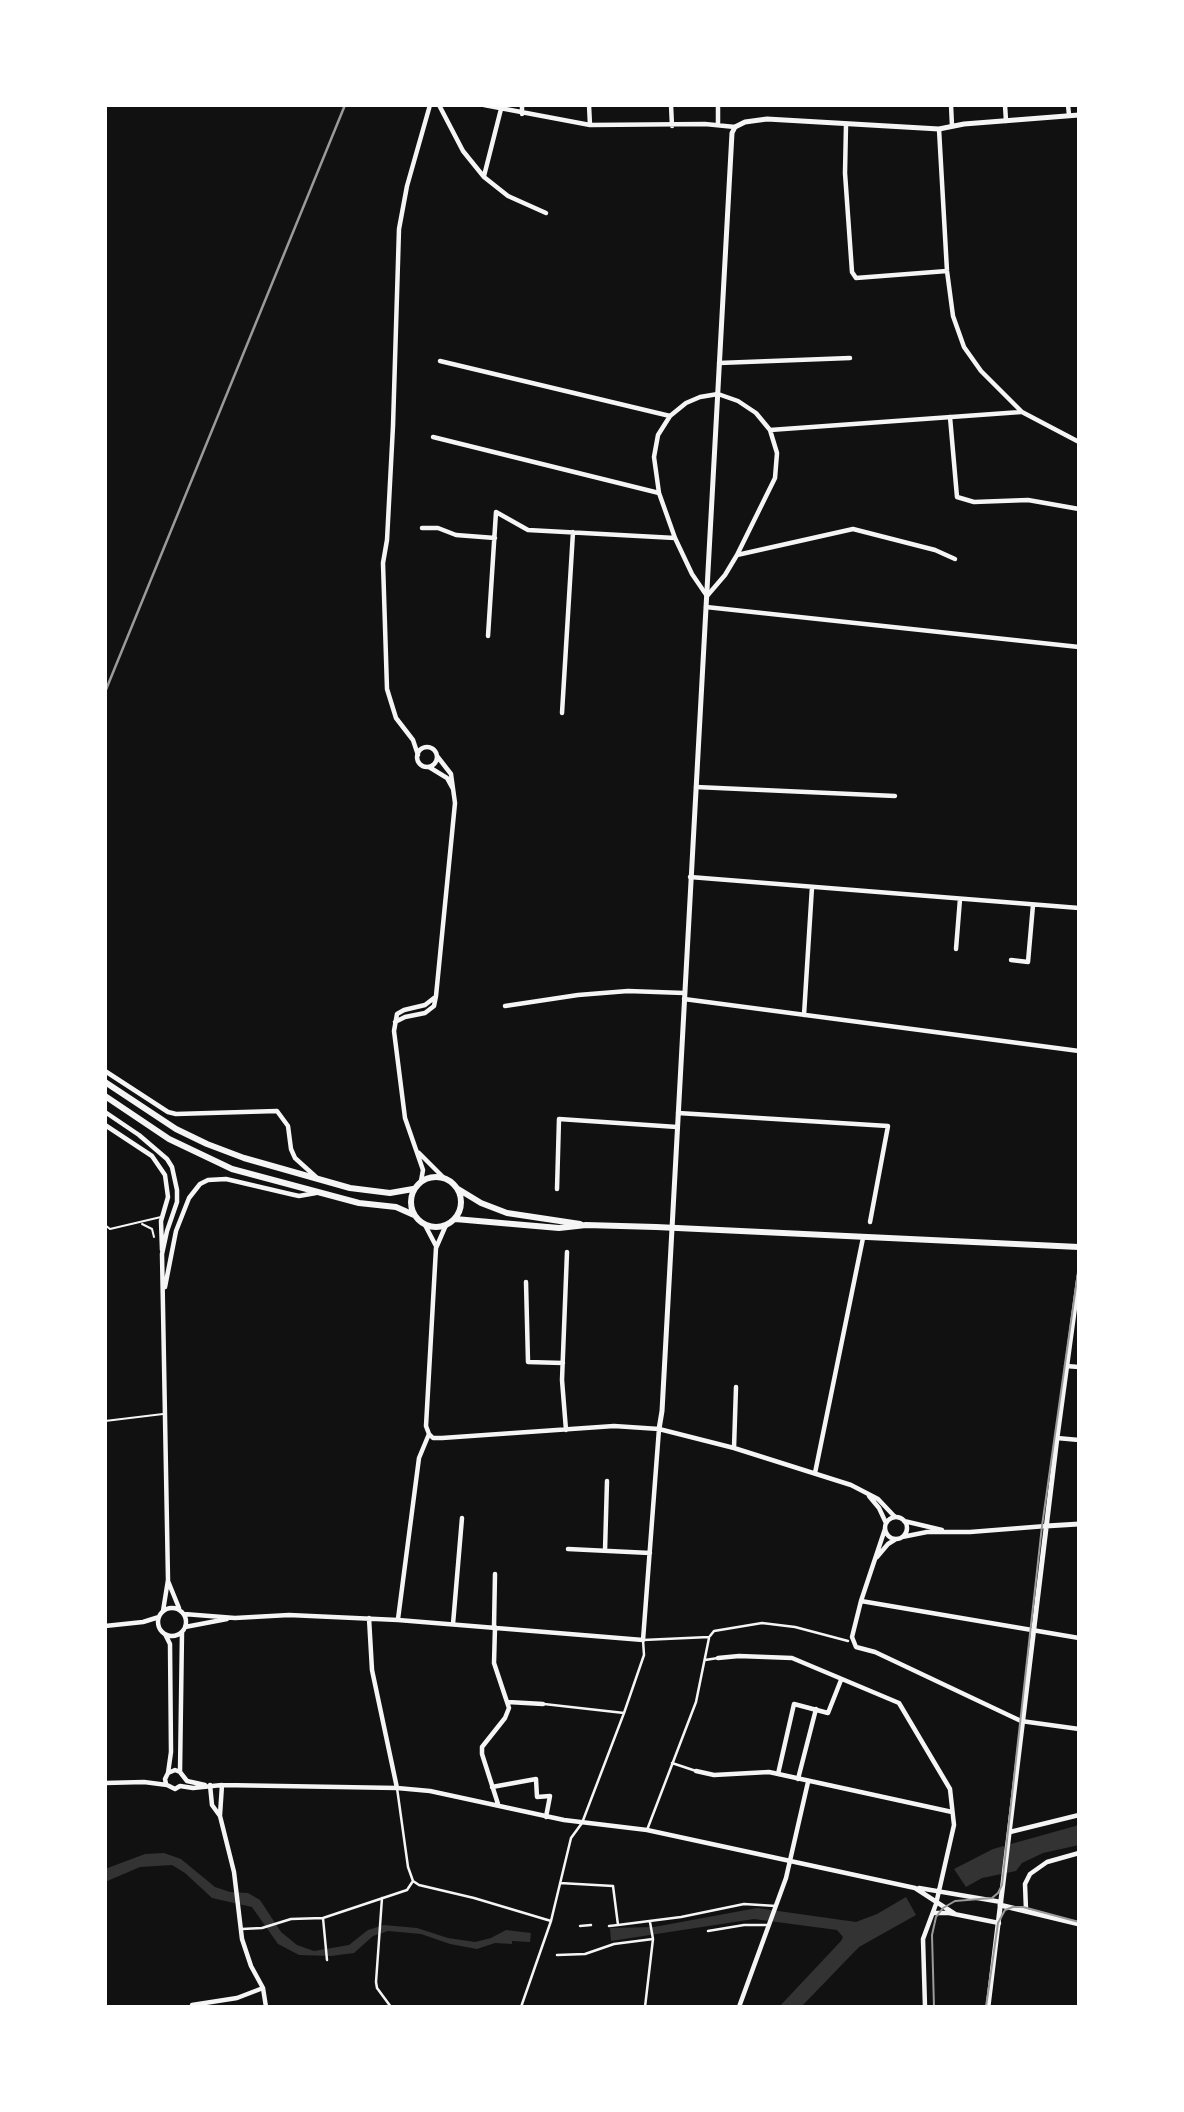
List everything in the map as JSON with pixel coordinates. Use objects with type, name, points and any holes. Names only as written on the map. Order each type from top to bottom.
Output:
[{"type":"main road","points":[[107,1084],[176,1129],[244,1158],[350,1188],[390,1194],[414,1189]]},
{"type":"main road","points":[[105,1096],[155,1130],[203,1157],[246,1173],[316,1193],[359,1203],[396,1207],[414,1215],[425,1225],[439,1227],[455,1219],[461,1205],[458,1189]]},
{"type":"main road","points":[[414,1215],[410,1202],[414,1189],[428,1177],[444,1178],[481,1203],[507,1213],[586,1225],[1079,1247]]},
{"type":"main road","points":[[455,1219],[559,1228],[586,1225]]},
{"type":"street","points":[[429,105],[407,186],[399,229],[393,426],[387,540],[383,563],[387,689],[396,718],[409,736],[420,763],[447,778],[455,796]]},
{"type":"street","points":[[439,105],[463,151],[484,177],[508,197],[546,212]]},
{"type":"street","points":[[484,105],[590,125],[719,124],[735,127],[746,122],[767,120],[939,129],[1079,115]]},
{"type":"street","points":[[522,105],[522,114]]},
{"type":"street","points":[[589,105],[590,125]]},
{"type":"street","points":[[671,105],[672,126]]},
{"type":"street","points":[[718,105],[719,124]]},
{"type":"street","points":[[951,105],[952,126]]},
{"type":"street","points":[[1005,105],[1006,122]]},
{"type":"street","points":[[1068,105],[1069,115]]},
{"type":"street","points":[[484,177],[501,109]]},
{"type":"street","points":[[846,125],[845,173],[852,272],[856,278],[947,271]]},
{"type":"street","points":[[521,2007],[551,1920],[572,1838],[582,1823],[644,1655],[643,1640],[662,1411],[732,133],[735,127]]},
{"type":"street","points":[[939,129],[947,271],[957,330],[974,362],[1022,412],[1079,442]]},
{"type":"street","points":[[719,363],[850,358]]},
{"type":"street","points":[[440,361],[670,416]]},
{"type":"street","points":[[718,394],[738,401],[756,413],[770,430],[777,453],[775,478],[737,555],[725,575],[707,596],[692,574],[675,537],[659,493],[654,457],[658,436],[670,416],[686,403],[718,394]]},
{"type":"street","points":[[770,430],[1022,412]]},
{"type":"street","points":[[950,417],[957,497],[974,502],[1028,500],[1079,509]]},
{"type":"street","points":[[433,437],[659,493]]},
{"type":"street","points":[[488,636],[496,512],[528,530],[675,537]]},
{"type":"street","points":[[422,528],[438,528],[456,535],[495,538]]},
{"type":"street","points":[[737,555],[853,529],[934,550],[955,559]]},
{"type":"street","points":[[562,713],[573,532]]},
{"type":"street","points":[[706,607],[1079,647]]},
{"type":"street","points":[[409,736],[423,747],[434,750],[451,774],[455,796],[434,1006],[425,1013],[395,1022],[394,1040],[405,1118],[423,1170],[421,1181]]},
{"type":"street","points":[[418,755],[421,750],[428,748]]},
{"type":"street","points":[[428,767],[434,765],[437,756]]},
{"type":"street","points":[[696,787],[895,796]]},
{"type":"street","points":[[690,877],[1079,908]]},
{"type":"street","points":[[804,1015],[812,887]]},
{"type":"street","points":[[956,949],[960,899]]},
{"type":"street","points":[[1011,960],[1028,962],[1032,905]]},
{"type":"street","points":[[505,1006],[628,991],[683,996],[804,1015],[1079,1051]]},
{"type":"street","points":[[105,1071],[160,1107],[176,1114],[277,1111],[286,1121],[295,1158],[320,1180]]},
{"type":"street","points":[[105,1112],[156,1147],[172,1167],[177,1202],[162,1254]]},
{"type":"street","points":[[678,1113],[888,1126],[870,1222]]},
{"type":"street","points":[[557,1189],[559,1119],[677,1127]]},
{"type":"street","points":[[105,1125],[152,1156],[159,1164],[168,1186],[167,1207],[162,1217],[168,1578],[159,1625],[170,1648],[171,1752],[165,1779],[167,1785]]},
{"type":"street","points":[[418,1153],[444,1178]]},
{"type":"street","points":[[163,1294],[176,1231],[189,1198],[200,1184],[208,1180],[226,1179],[299,1196],[316,1193]]},
{"type":"street","points":[[425,1225],[436,1248]]},
{"type":"street","points":[[446,1225],[436,1248],[426,1426],[433,1438],[614,1426],[659,1429],[815,1473],[863,1490],[878,1499],[895,1517],[904,1521],[947,1531],[970,1532],[1079,1524]]},
{"type":"street","points":[[815,1473],[863,1238]]},
{"type":"street","points":[[566,1430],[563,1363],[567,1252]]},
{"type":"street","points":[[988,2007],[1079,1276]]},
{"type":"street","points":[[526,1282],[528,1362],[563,1363]]},
{"type":"street","points":[[1066,1366],[1079,1367]]},
{"type":"street","points":[[734,1448],[736,1387]]},
{"type":"street","points":[[398,1619],[419,1458],[429,1434]]},
{"type":"street","points":[[1057,1438],[1079,1440]]},
{"type":"street","points":[[605,1551],[607,1481]]},
{"type":"street","points":[[863,1490],[879,1508],[888,1535],[900,1538],[947,1531]]},
{"type":"street","points":[[850,1642],[860,1601],[886,1526],[895,1517]]},
{"type":"street","points":[[453,1624],[462,1518]]},
{"type":"street","points":[[873,1564],[882,1549],[900,1538],[907,1528],[904,1521]]},
{"type":"street","points":[[568,1549],[650,1553]]},
{"type":"street","points":[[495,1574],[494,1663],[509,1707],[505,1718],[482,1747],[483,1762],[499,1805]]},
{"type":"street","points":[[168,1578],[183,1612],[184,1629],[180,1786]]},
{"type":"street","points":[[860,1601],[1079,1638]]},
{"type":"street","points":[[105,1626],[143,1622],[171,1608],[235,1618]]},
{"type":"street","points":[[165,1634],[174,1636],[184,1629],[235,1618],[289,1615],[398,1619],[643,1640],[709,1637]]},
{"type":"street","points":[[369,1618],[372,1670],[397,1788],[408,1867],[414,1881],[419,1885],[557,1920]]},
{"type":"street","points":[[647,1830],[696,1702],[709,1637],[714,1631],[762,1623],[795,1627],[875,1652],[1023,1722],[1079,1729]]},
{"type":"street","points":[[705,1660],[739,1656],[792,1658],[899,1703],[950,1789],[954,1830],[940,1891],[922,1944],[925,2007]]},
{"type":"street","points":[[778,1774],[794,1704],[828,1713],[841,1680]]},
{"type":"street","points":[[508,1702],[624,1713]]},
{"type":"street","points":[[798,1779],[816,1709]]},
{"type":"street","points":[[673,1763],[714,1774],[769,1772],[952,1812]]},
{"type":"street","points":[[168,1773],[175,1770],[189,1782],[208,1785],[397,1788],[430,1791],[546,1817],[647,1830],[1001,1904],[1079,1924]]},
{"type":"street","points":[[492,1787],[536,1779],[537,1797],[550,1796],[546,1817]]},
{"type":"street","points":[[105,1783],[136,1782],[175,1788],[208,1785]]},
{"type":"street","points":[[739,2007],[791,1860],[808,1782]]},
{"type":"street","points":[[208,1785],[212,1805],[220,1816]]},
{"type":"street","points":[[222,1785],[220,1816],[235,1879],[242,1939],[251,1966],[263,1988],[266,2007]]},
{"type":"street","points":[[1010,1832],[1079,1815]]},
{"type":"street","points":[[1026,1910],[1026,1884],[1030,1874],[1047,1862],[1079,1853]]},
{"type":"street","points":[[241,1929],[262,1928],[291,1919],[323,1918],[407,1890],[414,1881]]},
{"type":"street","points":[[560,1882],[613,1886],[618,1925]]},
{"type":"street","points":[[915,1888],[955,1914]]},
{"type":"street","points":[[383,1898],[376,1982],[377,1988],[391,2007]]},
{"type":"street","points":[[609,1926],[650,1924],[744,1904],[776,1908]]},
{"type":"street","points":[[933,1913],[955,1914],[999,1923]]},
{"type":"street","points":[[323,1918],[327,1960]]},
{"type":"street","points":[[708,1931],[769,1923]]},
{"type":"street","points":[[645,2007],[652,1938],[650,1924]]},
{"type":"street","points":[[580,1926],[591,1925]]},
{"type":"street","points":[[557,1955],[585,1954],[614,1944],[652,1938]]},
{"type":"street","points":[[192,2007],[237,1998],[263,1988]]},
{"type":"lane","points":[[105,1225],[110,1229],[162,1217]]},
{"type":"lane","points":[[139,1223],[147,1224],[154,1237]]},
{"type":"lane","points":[[105,1421],[166,1414]]},
{"type":"shaded area","points":[[1079,1825],[1079,1845],[1043,1853],[1022,1863],[1016,1871],[982,1878],[966,1887],[954,1869],[993,1849]]},
{"type":"shaded area","points":[[164,1853],[181,1859],[215,1887],[230,1892],[248,1893],[260,1900],[281,1932],[297,1945],[314,1951],[349,1945],[368,1930],[384,1925],[417,1928],[448,1938],[475,1942],[506,1930],[531,1933],[530,1942],[495,1943],[477,1949],[450,1944],[421,1934],[388,1931],[373,1936],[354,1953],[331,1956],[299,1955],[278,1944],[252,1907],[212,1898],[185,1873],[172,1865],[140,1867],[105,1882],[105,1869],[145,1854]]},
{"type":"shaded area","points":[[906,1897],[916,1915],[859,1947],[801,2007],[779,2007],[841,1941],[843,1937],[837,1930],[754,1919],[611,1941],[610,1928],[654,1927],[757,1908],[856,1922],[877,1914]]},
{"type":"tram line","points":[[934,2007],[932,1935],[936,1917],[943,1908],[955,1901],[992,1898],[1002,1885],[1042,1526],[1079,1265]]},
{"type":"tram line","points":[[986,2007],[998,1923],[1005,1910],[1023,1907],[1079,1922]]},
{"type":"railway","points":[[105,692],[345,105]]}]
